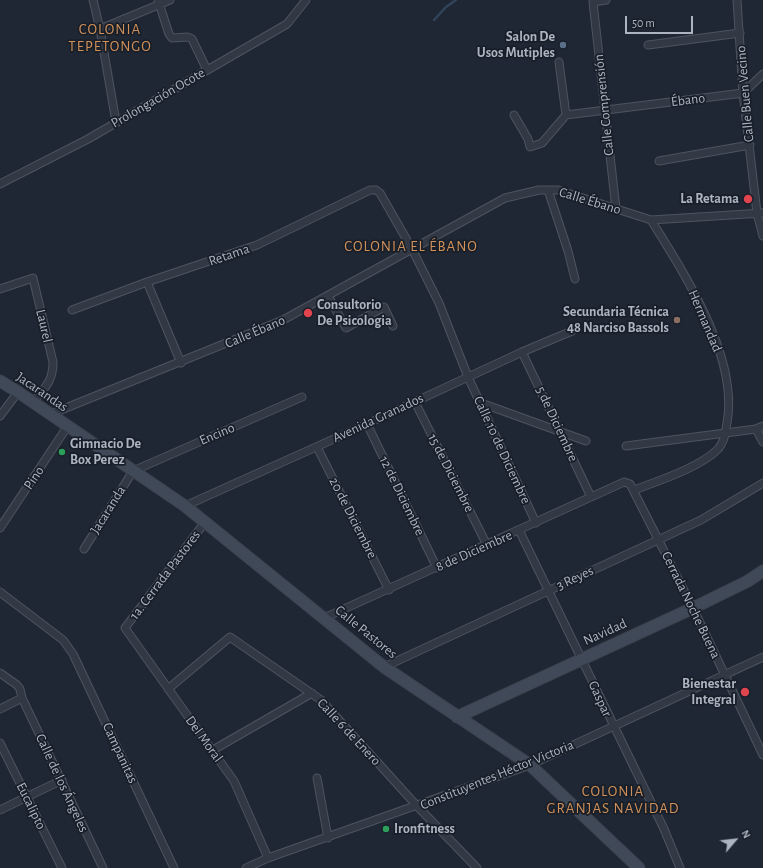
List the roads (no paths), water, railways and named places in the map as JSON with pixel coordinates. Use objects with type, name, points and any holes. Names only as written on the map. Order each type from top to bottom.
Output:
[{"type":"street","points":[[93,0],[100,29],[116,122]]},
{"type":"street","points":[[100,29],[159,2],[170,0]]},
{"type":"street","name":"Calle Comprensión","points":[[606,0],[593,2],[616,209]]},
{"type":"street","name":"Calle Buen Vecino","points":[[737,0],[743,93],[763,236]]},
{"type":"street","points":[[159,2],[169,34],[172,38],[188,37],[192,39],[207,70]]},
{"type":"street","name":"Prolongación Ocote","points":[[0,184],[116,122],[287,24],[302,2]]},
{"type":"street","points":[[648,45],[740,33]]},
{"type":"street","points":[[514,115],[528,139],[530,147],[542,143],[566,115],[559,62]]},
{"type":"street","points":[[743,93],[763,74]]},
{"type":"street","name":"Ébano","points":[[566,115],[743,93]]},
{"type":"street","points":[[659,161],[750,145]]},
{"type":"street","name":"Retama","points":[[72,310],[147,282],[257,245],[370,190],[376,190],[380,193]]},
{"type":"street","name":"Calle Ébano","points":[[51,414],[181,363],[283,320],[505,198],[539,190],[558,190],[651,220]]},
{"type":"street","points":[[548,190],[575,279]]},
{"type":"street","name":"Calle 10 de Diciembre","points":[[380,193],[412,249],[439,303],[468,377],[536,522]]},
{"type":"street","points":[[651,220],[760,213]]},
{"type":"street","name":"Hermandad","points":[[651,220],[687,278],[704,312],[717,346],[729,393],[725,432]]},
{"type":"street","name":"Laurel","points":[[0,289],[33,278],[53,362],[53,371],[49,383],[33,402]]},
{"type":"street","points":[[147,282],[181,363]]},
{"type":"street","points":[[328,296],[346,328],[384,307],[393,326]]},
{"type":"street","name":"Avenida Granados","points":[[185,506],[522,352],[572,331]]},
{"type":"street","name":"5 de Diciembre","points":[[522,352],[591,497]]},
{"type":"street","name":"Jacarandas","points":[[0,381],[51,414],[68,427]]},
{"type":"street","points":[[0,416],[18,392]]},
{"type":"street","name":"Encino","points":[[133,471],[302,398]]},
{"type":"street","name":"15 de Diciembre","points":[[415,402],[487,545]]},
{"type":"street","points":[[481,403],[560,431],[586,442]]},
{"type":"street","name":"12 de Diciembre","points":[[367,424],[437,568]]},
{"type":"street","name":"Calle Pastores","points":[[68,427],[185,506],[384,667],[530,765],[639,868]]},
{"type":"street","name":"Pino","points":[[0,528],[68,427]]},
{"type":"street","points":[[626,446],[760,427],[763,442]]},
{"type":"street","points":[[634,490],[683,470],[711,455],[723,442],[725,432]]},
{"type":"street","name":"20 de Diciembre","points":[[317,446],[389,590]]},
{"type":"street","name":"Jacaranda","points":[[84,549],[133,471]]},
{"type":"street","name":"8 de Diciembre","points":[[324,618],[389,590],[624,482]]},
{"type":"street","name":"Cerrada Noche Buena","points":[[624,482],[630,484],[634,490],[693,608],[763,755]]},
{"type":"street","name":"3 Reyes","points":[[384,667],[701,520],[763,483]]},
{"type":"street","name":"1a. Cerrada Pastores","points":[[125,628],[206,522]]},
{"type":"street","name":"Gaspar","points":[[520,530],[550,590],[612,726],[664,830],[680,868]]},
{"type":"street","name":"Navidad","points":[[457,717],[693,608],[763,572]]},
{"type":"street","name":"Campanitas","points":[[0,592],[63,640],[73,654],[174,868]]},
{"type":"street","name":"Del Moral","points":[[125,628],[234,781],[264,863]]},
{"type":"street","name":"Calle 6 de Enero","points":[[168,689],[230,637],[312,693],[331,711],[417,806],[477,868]]},
{"type":"street","name":"Constituyentes Héctor Victoria","points":[[246,868],[264,863],[328,838],[530,765],[612,726],[725,676],[763,657]]},
{"type":"street","name":"Calle de los Ángeles","points":[[0,673],[20,689],[22,698],[62,780],[102,868]]},
{"type":"street","points":[[213,750],[312,693]]},
{"type":"street","points":[[0,709],[22,698]]},
{"type":"street","name":"Eucalipto","points":[[0,743],[62,868]]},
{"type":"street","points":[[317,778],[328,838]]},
{"type":"street","points":[[0,810],[62,780]]},
{"type":"waterway","points":[[434,20],[446,7],[456,0]]},
{"type":"place","name":"Salon De Usos Mutiples","points":[[563,45]]},
{"type":"place","name":"La Retama","points":[[748,199]]},
{"type":"place","name":"Consultorio De Psicologia","points":[[308,313]]},
{"type":"place","name":"Secundaria Técnica 48 Narciso Bassols","points":[[677,320]]},
{"type":"place","name":"Gimnacio De Box Perez","points":[[62,452]]},
{"type":"place","name":"Bienestar Integral","points":[[745,692]]},
{"type":"place","name":"Ironfitness","points":[[386,829]]},
{"type":"district","name":"COLONIA TEPETONGO","points":[[110,38]]},
{"type":"district","name":"COLONIA EL ÉBANO","points":[[411,246]]},
{"type":"district","name":"COLONIA GRANJAS NAVIDAD","points":[[613,800]]}]
